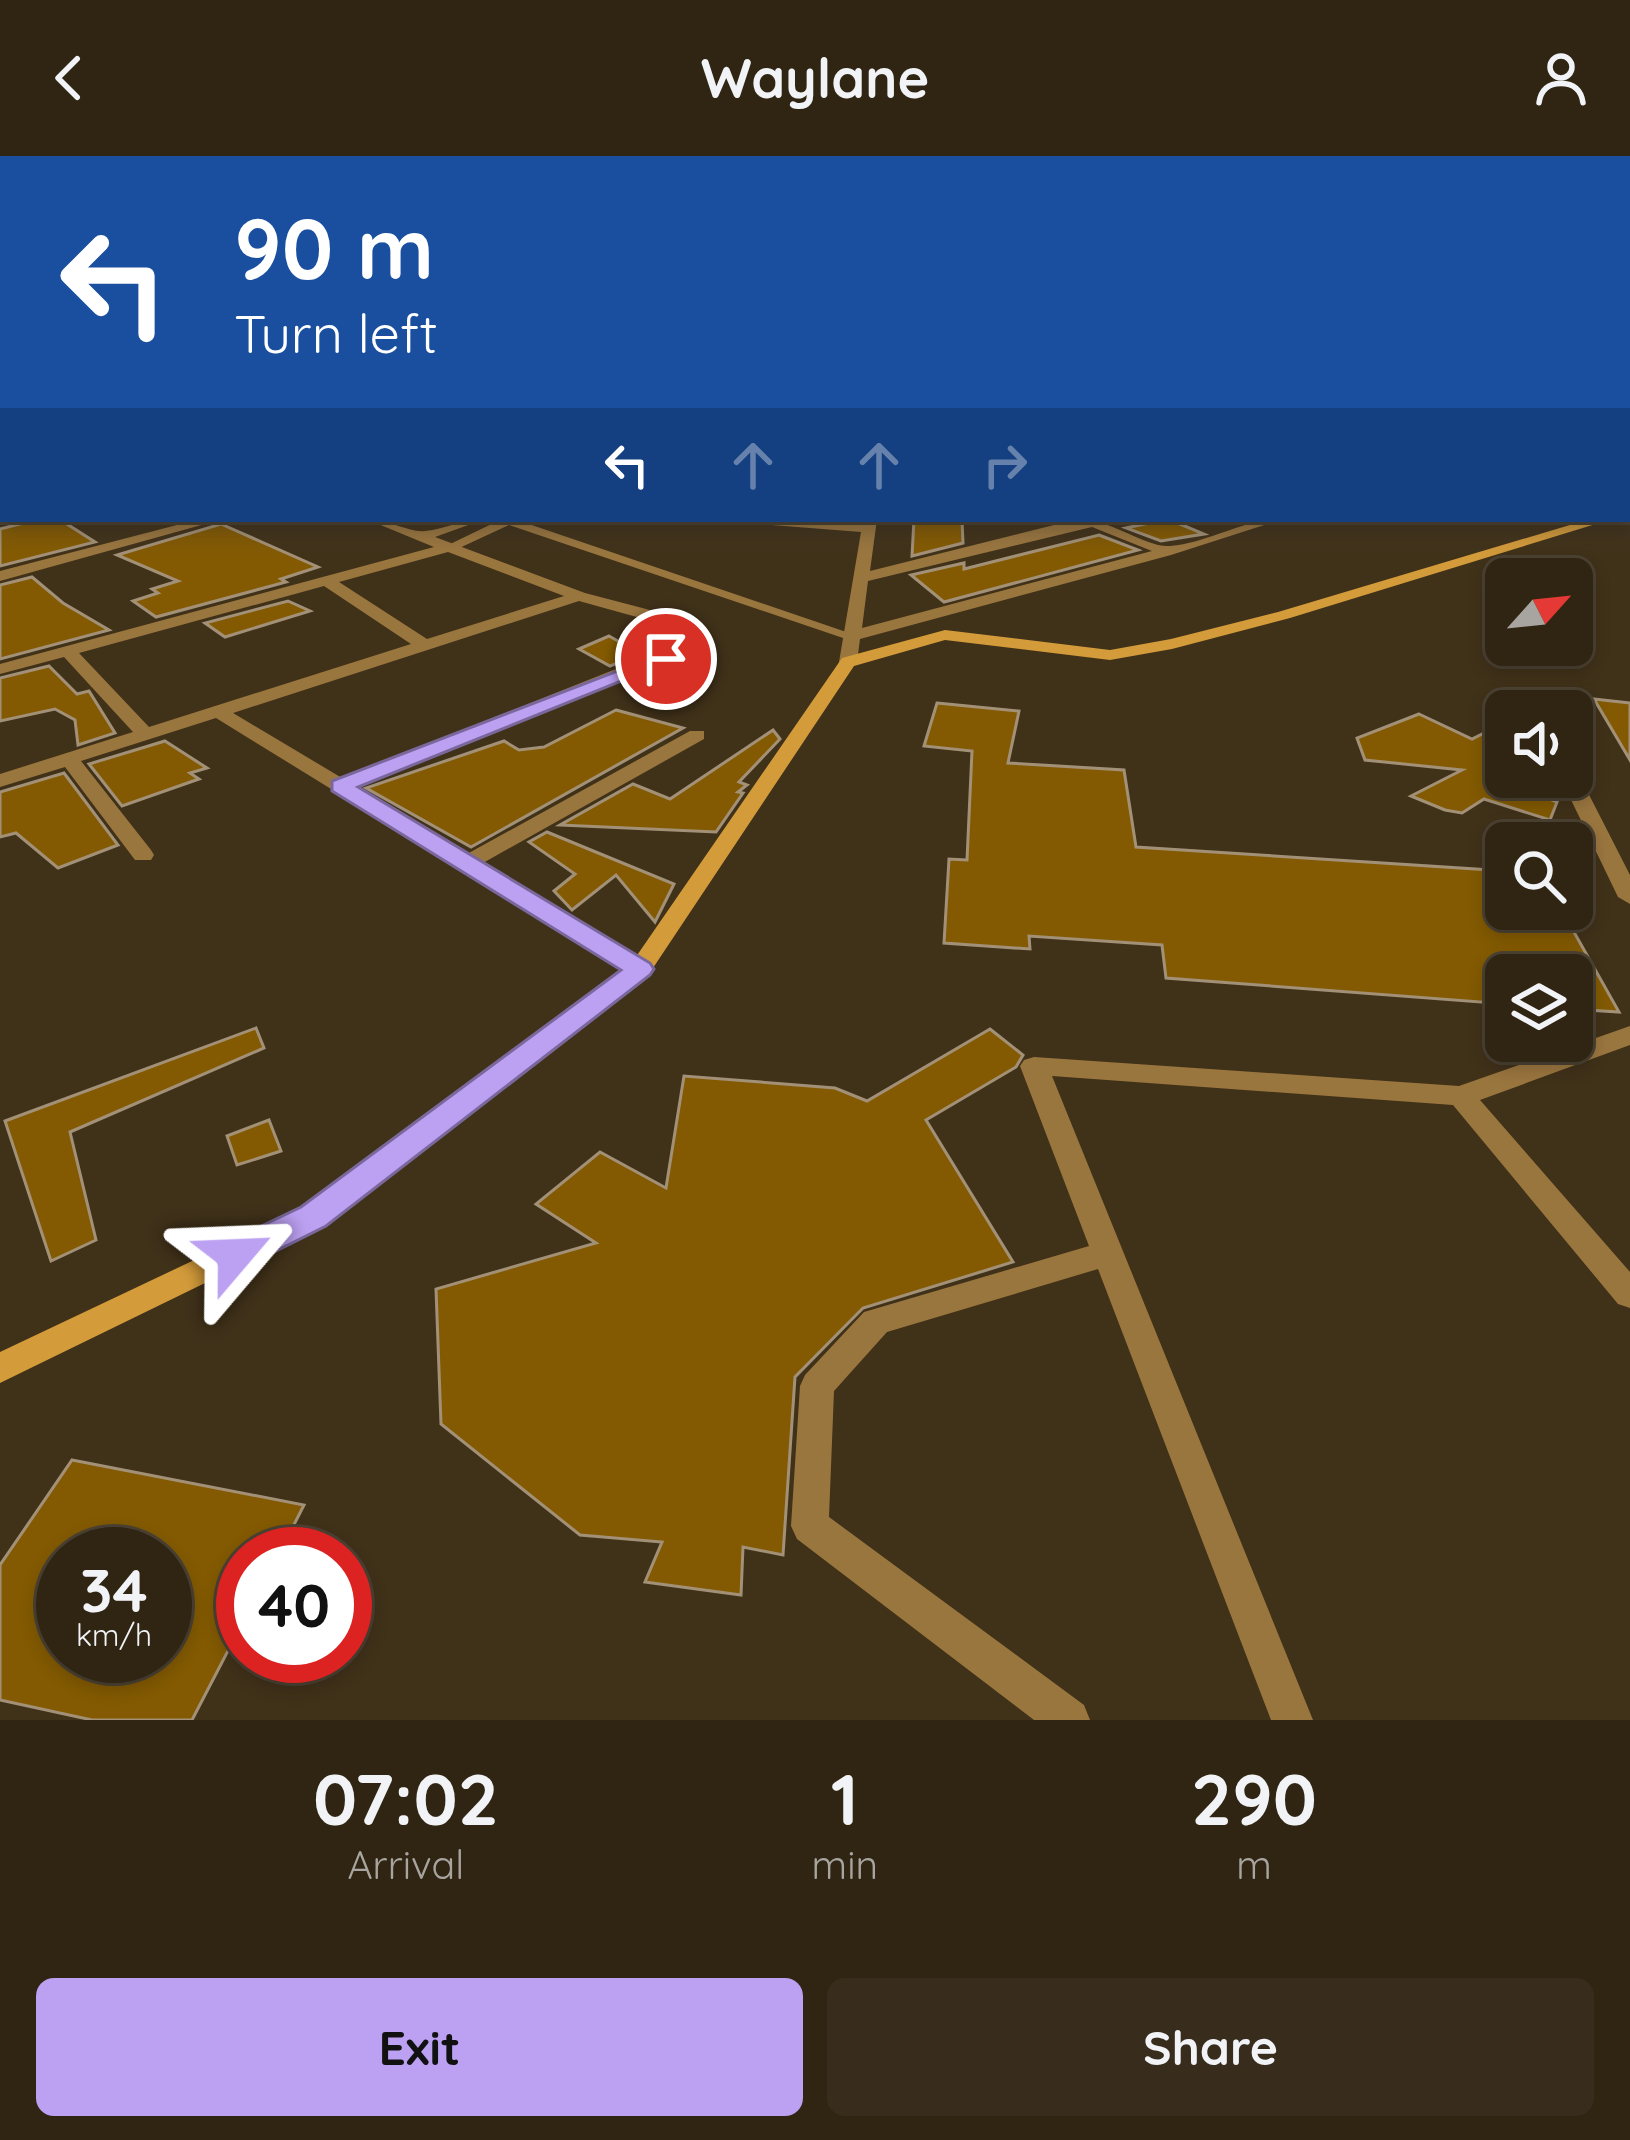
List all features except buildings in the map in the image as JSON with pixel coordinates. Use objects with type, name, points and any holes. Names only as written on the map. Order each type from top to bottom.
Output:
[{"type":"street","points":[[0,576],[205,522]]},
{"type":"street","points":[[340,786],[703,641],[686,625],[579,596],[381,522]]},
{"type":"street","points":[[422,537],[469,522]]},
{"type":"street","points":[[0,1368],[313,1216],[640,969],[848,662],[869,524],[820,522]]},
{"type":"street","points":[[861,578],[1084,522]]},
{"type":"street","points":[[1091,522],[1166,552]]},
{"type":"street","points":[[851,637],[1264,522]]},
{"type":"street","points":[[848,662],[945,634],[1109,655],[1130,652],[1284,615],[1586,522]]},
{"type":"street","points":[[0,669],[449,547]]},
{"type":"street","points":[[328,580],[424,645]]},
{"type":"street","points":[[0,781],[579,596]]},
{"type":"street","points":[[68,651],[145,734]]},
{"type":"street","points":[[217,711],[640,969]]},
{"type":"street","points":[[467,862],[697,735]]},
{"type":"street","points":[[69,759],[142,855]]},
{"type":"street","points":[[1581,798],[1630,896]]},
{"type":"street","points":[[1292,1720],[1034,1066],[1460,1096],[1630,1035]]},
{"type":"street","points":[[1460,1096],[1630,1295]]},
{"type":"street","points":[[1069,1720],[811,1526],[817,1386],[876,1322],[1108,1253]]},
{"type":"lane","points":[[449,547],[506,522]]},
{"type":"lane","points":[[511,522],[851,637]]},
{"type":"route","points":[[235,1255],[313,1216],[640,969],[340,786],[666,659]]}]
